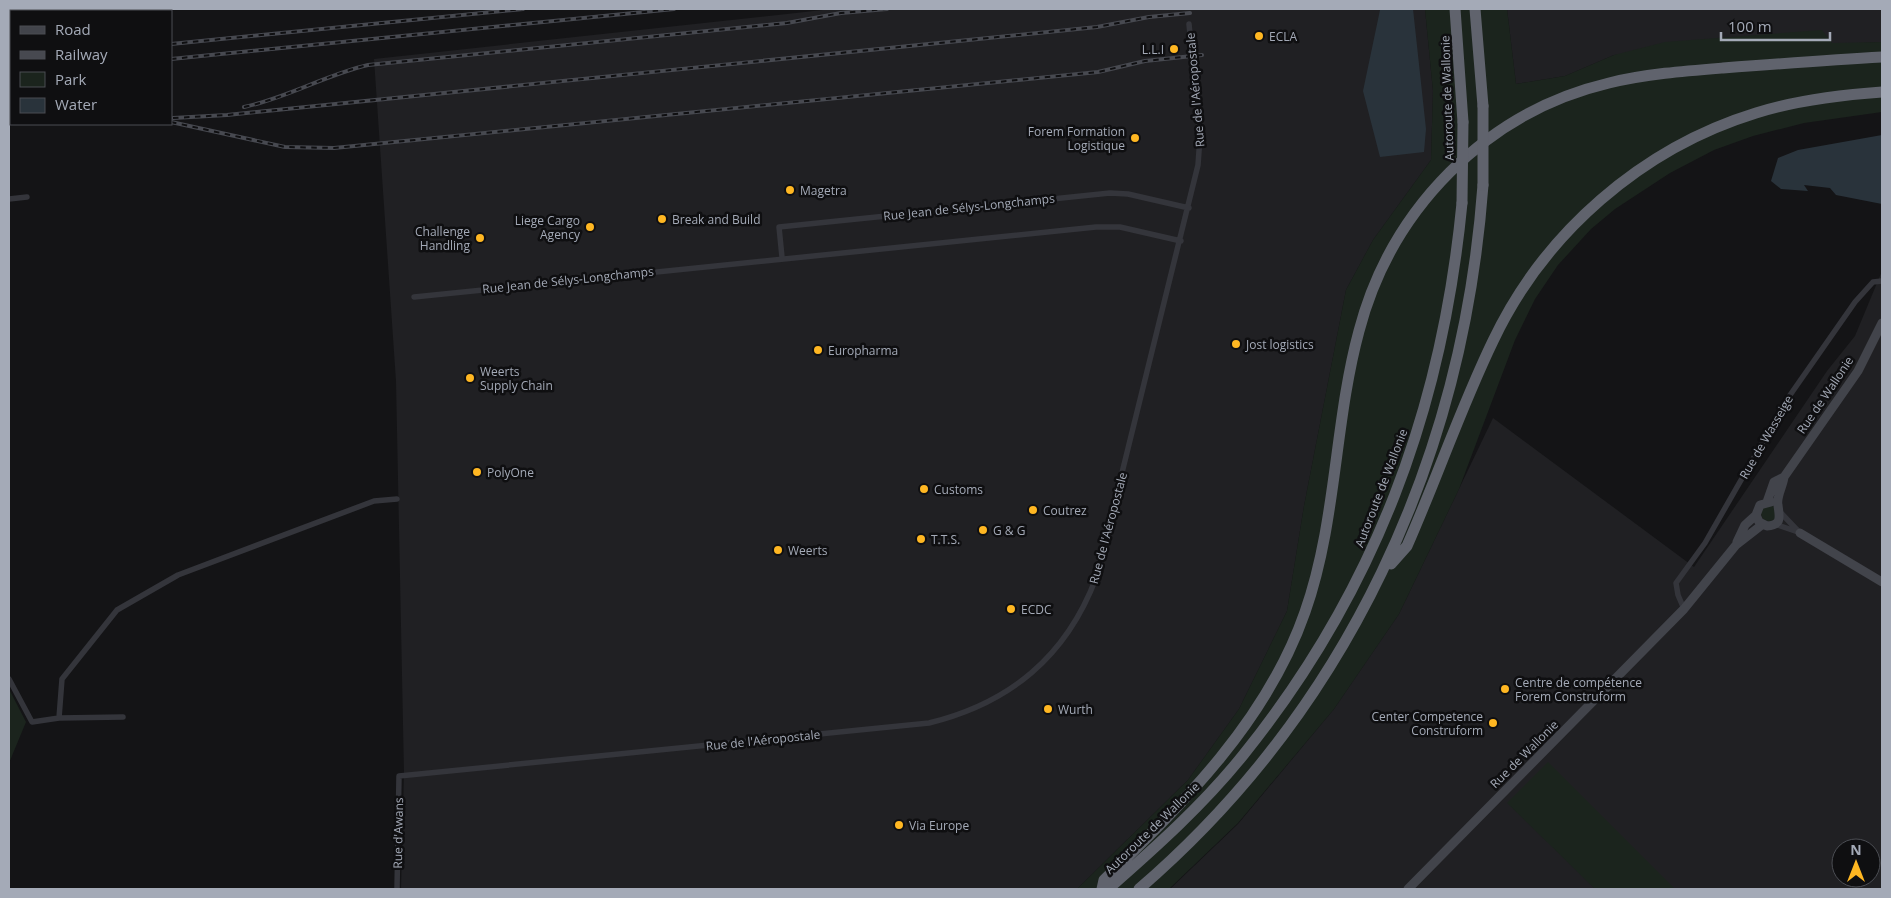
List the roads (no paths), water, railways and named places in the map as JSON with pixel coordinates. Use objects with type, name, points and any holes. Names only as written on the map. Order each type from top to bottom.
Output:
[{"type":"highway","name":"Autoroute de Wallonie","points":[[1108,889],[1183,821],[1243,755],[1296,683],[1345,604],[1397,491],[1428,399],[1439,357],[1454,279],[1462,203],[1463,122],[1455,9]]},
{"type":"highway","points":[[1139,889],[1197,834],[1251,774],[1285,732],[1339,653],[1383,572],[1419,489],[1446,405],[1474,275],[1483,185],[1483,106],[1475,9]]},
{"type":"highway","points":[[1102,889],[1104,880],[1168,818],[1213,768],[1252,718],[1277,677],[1306,612],[1320,563],[1352,367],[1367,305],[1393,246],[1412,216],[1449,172],[1477,146],[1542,106],[1609,83],[1676,72],[1882,57]]},
{"type":"highway","points":[[1383,572],[1407,546],[1479,371],[1511,306],[1552,249],[1581,217],[1628,177],[1659,156],[1722,124],[1790,104],[1826,97],[1882,92]]},
{"type":"street","name":"Rue de l'Aéropostale","points":[[399,776],[929,723],[981,706],[1010,690],[1052,653],[1072,627],[1093,586],[1181,242],[1200,152],[1189,24]]},
{"type":"street","name":"Rue Jean de Sélys-Longchamps","points":[[782,257],[779,226],[1110,193],[1128,194],[1188,208]]},
{"type":"street","points":[[9,199],[26,197]]},
{"type":"street","name":"Rue Jean de Sélys-Longchamps","points":[[414,297],[782,257],[1096,226],[1120,227],[1181,242]]},
{"type":"street","name":"Rue de Wasseige","points":[[1684,609],[1678,595],[1676,583],[1705,543],[1785,402],[1856,302],[1874,282],[1882,281]]},
{"type":"street","name":"Rue de Wallonie","points":[[1775,524],[1784,477],[1858,372],[1882,323]]},
{"type":"street","name":"Rue de Wallonie","points":[[1736,545],[1745,525],[1756,514],[1760,505],[1767,502],[1774,482],[1784,477]]},
{"type":"street","points":[[59,718],[62,679],[117,610],[178,575],[374,501],[398,499]]},
{"type":"street","points":[[1767,502],[1779,509],[1800,532]]},
{"type":"street","points":[[1756,514],[1763,524],[1775,524],[1800,532],[1882,582]]},
{"type":"street","name":"Rue de Wallonie","points":[[1408,889],[1684,609],[1736,545],[1763,524]]},
{"type":"street","points":[[9,679],[32,722],[59,718],[123,718]]},
{"type":"street","name":"Rue d'Awans","points":[[397,889],[399,776]]},
{"type":"water","points":[[1413,9],[1426,129],[1424,152],[1380,157],[1363,91],[1380,10]]},
{"type":"water","points":[[1882,135],[1882,204],[1836,195],[1830,188],[1804,185],[1808,191],[1781,189],[1771,181],[1778,158],[1798,150]]},
{"type":"railway","points":[[172,44],[523,9]]},
{"type":"railway","points":[[172,59],[674,9]]},
{"type":"railway","points":[[244,107],[368,65],[787,23],[841,13],[887,9]]},
{"type":"railway","points":[[173,118],[227,115],[1097,27],[1149,17],[1190,13]]},
{"type":"railway","points":[[172,122],[285,147],[334,148],[1098,72],[1145,61],[1202,55]]},
{"type":"place","name":"ECLA","points":[[1259,36]]},
{"type":"place","name":"L.L.I","points":[[1174,49]]},
{"type":"place","name":"Forem Formation Logistique","points":[[1135,138]]},
{"type":"place","name":"Magetra","points":[[790,190]]},
{"type":"place","name":"Break and Build","points":[[662,219]]},
{"type":"place","name":"Liege Cargo Agency","points":[[590,227]]},
{"type":"place","name":"Challenge Handling","points":[[480,238]]},
{"type":"place","name":"Jost logistics","points":[[1236,344]]},
{"type":"place","name":"Europharma","points":[[818,350]]},
{"type":"place","name":"Weerts Supply Chain","points":[[470,378]]},
{"type":"place","name":"PolyOne","points":[[477,472]]},
{"type":"place","name":"Customs","points":[[924,489]]},
{"type":"place","name":"Coutrez","points":[[1033,510]]},
{"type":"place","name":"G & G","points":[[983,530]]},
{"type":"place","name":"T.T.S.","points":[[921,539]]},
{"type":"place","name":"Weerts","points":[[778,550]]},
{"type":"place","name":"ECDC","points":[[1011,609]]},
{"type":"place","name":"Centre de compétence Forem Construform","points":[[1505,689]]},
{"type":"place","name":"Wurth","points":[[1048,709]]},
{"type":"place","name":"Center Competence Construform","points":[[1493,723]]},
{"type":"place","name":"Via Europe","points":[[899,825]]}]
